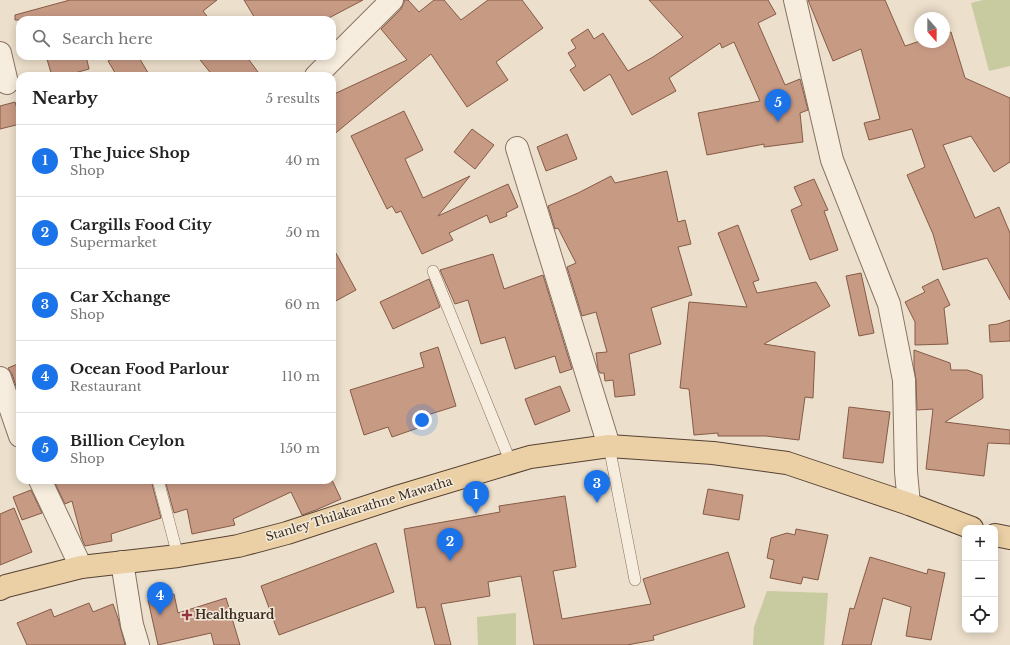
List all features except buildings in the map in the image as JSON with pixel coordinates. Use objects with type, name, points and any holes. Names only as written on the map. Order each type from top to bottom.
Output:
[{"type":"main road","name":"Stanley Thilakarathne Mawatha","points":[[0,590],[6,586],[81,567],[178,556],[238,546],[287,533],[400,496],[530,457],[610,446],[713,453],[787,463],[909,504],[964,525]]},
{"type":"main road","points":[[998,536],[1010,538]]},
{"type":"street","points":[[336,56],[391,0]]},
{"type":"street","points":[[795,0],[832,160],[889,304],[904,380],[906,472],[909,504]]},
{"type":"street","points":[[0,53],[6,83]]},
{"type":"street","points":[[320,72],[332,60]]},
{"type":"street","points":[[517,148],[610,446]]},
{"type":"street","points":[[0,378],[16,424]]},
{"type":"street","points":[[42,484],[81,567]]},
{"type":"street","points":[[122,562],[132,625],[138,645]]},
{"type":"lane","points":[[433,270],[511,463]]},
{"type":"lane","points":[[610,446],[635,580]]},
{"type":"lane","points":[[159,484],[178,556]]},
{"type":"green space","points":[[983,0],[1010,0],[1010,66],[989,71],[971,3]]},
{"type":"green space","points":[[767,591],[828,593],[824,645],[753,645],[754,627]]},
{"type":"green space","points":[[516,613],[516,645],[478,645],[477,617]]},
{"type":"place","name":"Billion Ceylon","points":[[778,122]]},
{"type":"place","name":"Car Xchange","points":[[597,503]]},
{"type":"place","name":"The Juice Shop","points":[[476,514]]},
{"type":"place","name":"Cargills Food City","points":[[450,561]]},
{"type":"place","name":"Ocean Food Parlour","points":[[160,615]]},
{"type":"place","name":"Healthguard","points":[[187,615]]}]
